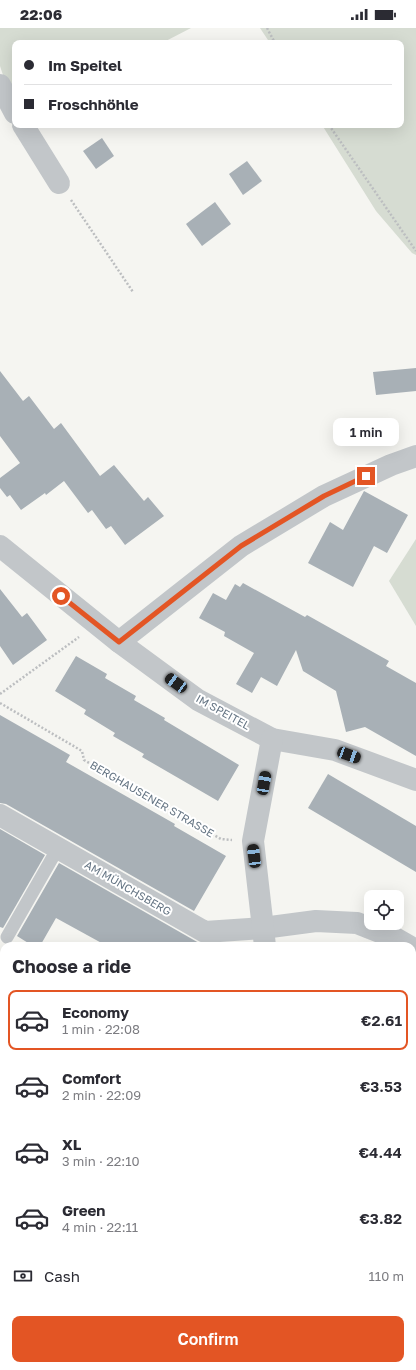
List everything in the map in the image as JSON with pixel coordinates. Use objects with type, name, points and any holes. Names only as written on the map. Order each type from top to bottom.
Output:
[{"type":"street","points":[[0,85],[12,107]]},
{"type":"street","points":[[24,128],[59,183]]},
{"type":"street","points":[[119,642],[241,546],[324,496],[391,465],[416,456]]},
{"type":"street","name":"IM SPEITEL","points":[[0,546],[119,642],[198,700],[272,739],[335,750],[416,780]]},
{"type":"street","points":[[264,937],[253,841],[272,739]]},
{"type":"street","name":"AM MÜNCHSBERG","points":[[0,815],[205,932],[264,937],[316,920],[358,923],[402,942]]},
{"type":"lane","points":[[7,937],[58,848]]},
{"type":"path","points":[[267,28],[273,40]]},
{"type":"path","points":[[331,128],[416,250]]},
{"type":"path","points":[[59,183],[133,292]]},
{"type":"path","points":[[0,694],[96,624]]},
{"type":"path","name":"BERGHAUSENER STRASSE","points":[[0,702],[82,751],[84,760],[221,839],[253,841]]},
{"type":"shaded area","points":[[0,28],[191,28],[168,40],[12,40],[12,92],[5,81],[0,66]]},
{"type":"shaded area","points":[[260,28],[416,28],[416,255],[412,253],[376,211],[324,128],[404,128],[404,40],[268,40]]},
{"type":"shaded area","points":[[416,539],[416,626],[389,581]]},
{"type":"building","points":[[102,138],[114,156],[96,169],[83,151]]},
{"type":"building","points":[[247,161],[262,181],[243,195],[229,174]]},
{"type":"building","points":[[215,202],[231,224],[202,246],[186,224]]},
{"type":"building","points":[[416,368],[416,391],[376,395],[373,372]]},
{"type":"building","points":[[0,371],[23,401],[29,396],[54,429],[61,423],[100,476],[114,465],[144,501],[148,497],[164,516],[125,545],[111,526],[106,529],[92,510],[88,513],[64,481],[46,495],[45,493],[21,510],[10,495],[7,497],[0,488],[0,478],[20,463],[0,436]]},
{"type":"building","points":[[364,491],[408,515],[387,553],[374,546],[353,587],[308,563],[330,522],[343,530]]},
{"type":"building","points":[[243,583],[305,617],[307,615],[389,661],[386,666],[416,683],[416,756],[365,727],[346,732],[336,691],[303,671],[296,650],[277,686],[261,677],[252,693],[236,684],[254,653],[224,636],[225,632],[199,618],[213,593],[226,600],[235,584],[240,587]]},
{"type":"building","points":[[0,589],[22,617],[27,613],[47,640],[13,665],[0,646]]},
{"type":"building","points":[[76,656],[107,674],[105,678],[136,696],[134,700],[165,718],[164,720],[239,765],[218,801],[142,757],[144,754],[113,736],[115,733],[84,714],[86,710],[55,691]]},
{"type":"building","points":[[0,715],[70,755],[66,762],[175,824],[174,826],[226,856],[194,911],[6,804],[0,803]]},
{"type":"building","points":[[328,774],[416,826],[416,872],[308,808]]},
{"type":"building","points":[[0,829],[45,855],[3,928],[0,927]]},
{"type":"building","points":[[59,863],[197,942],[100,942],[56,918],[42,942],[27,942],[17,936]]},
{"type":"route","points":[[61,596],[119,642],[241,546],[324,496],[366,476]]}]
